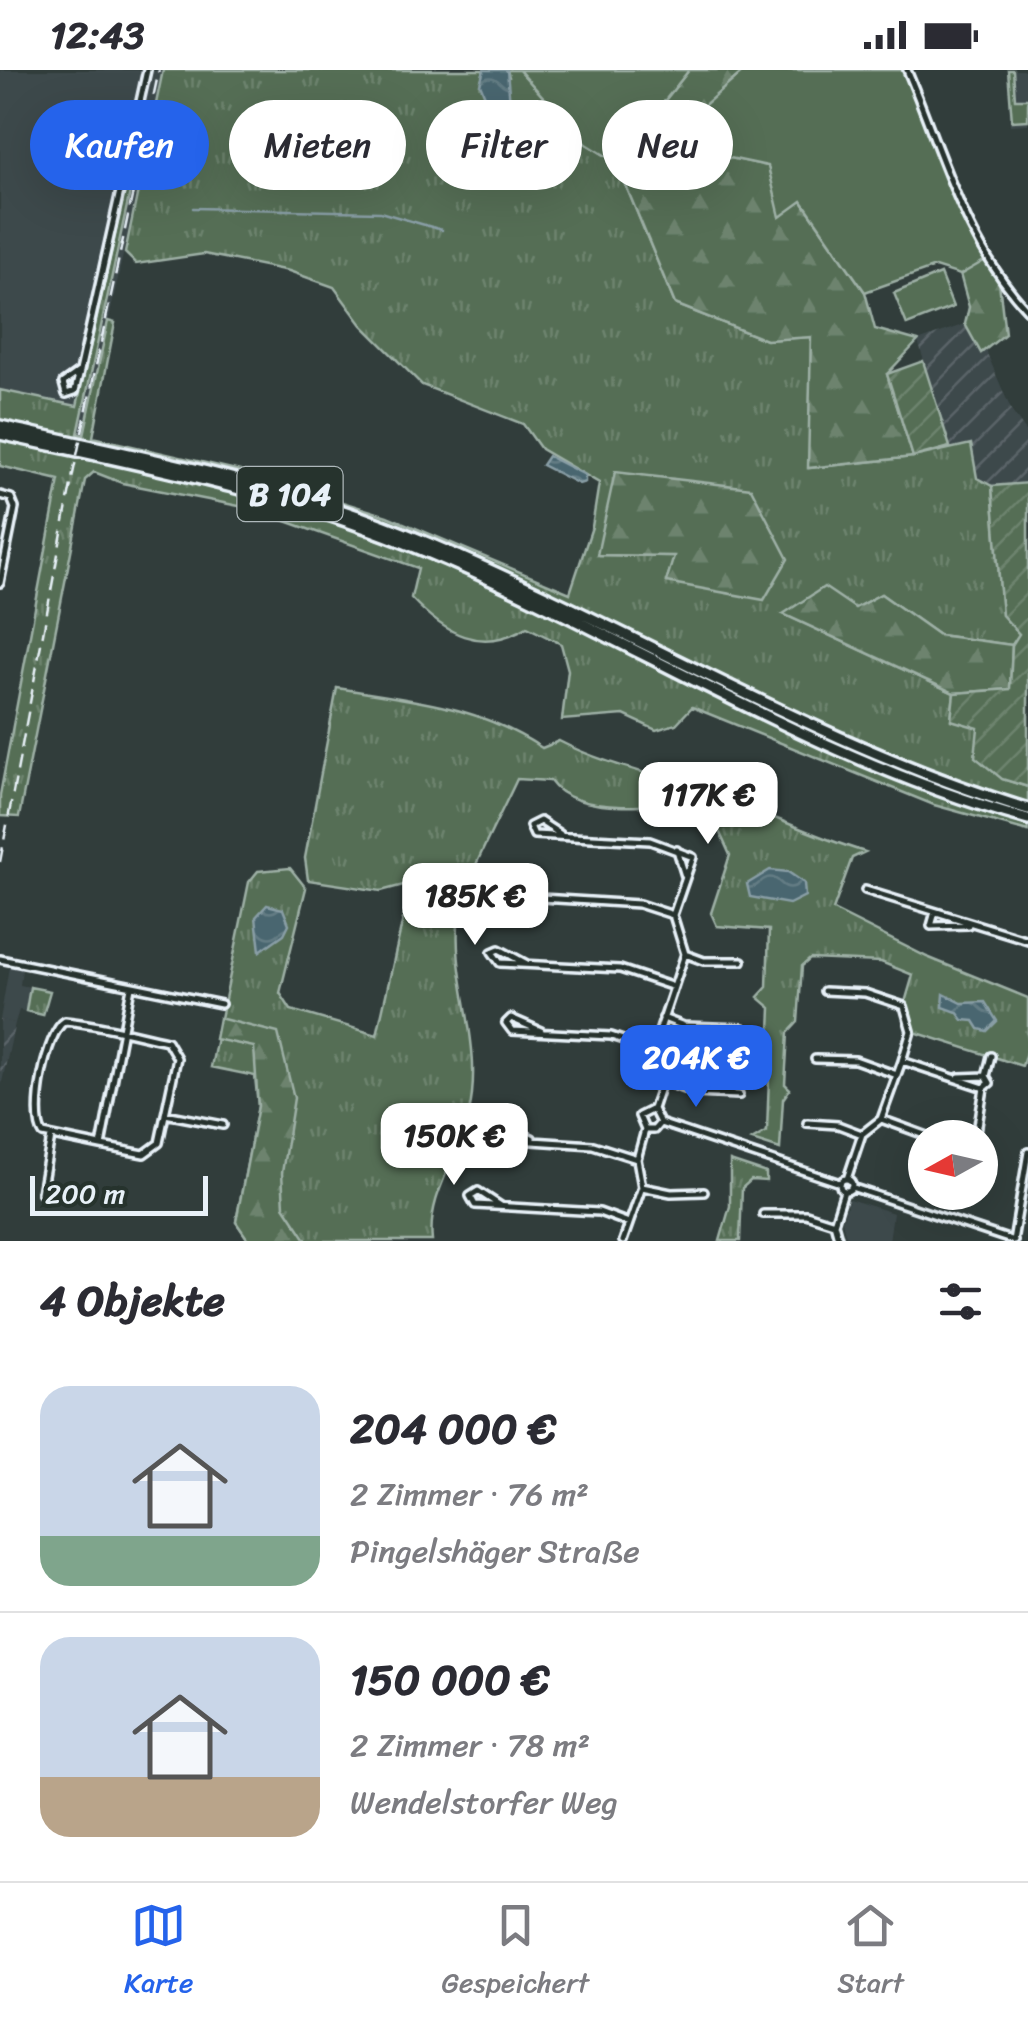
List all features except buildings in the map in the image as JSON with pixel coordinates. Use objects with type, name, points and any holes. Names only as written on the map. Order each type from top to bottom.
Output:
[{"type":"highway","name":"B 104","points":[[0,426],[309,499],[403,532],[860,748],[954,787],[1028,809]]},
{"type":"highway","name":"B 104","points":[[0,434],[250,490],[404,542],[568,611],[854,756],[953,796],[1028,819]]},
{"type":"street","points":[[80,372],[62,383],[66,394],[75,391],[80,372],[147,70]]},
{"type":"street","points":[[907,70],[972,228],[998,274],[1028,311]]},
{"type":"street","points":[[0,495],[14,503],[0,583]]},
{"type":"street","points":[[0,542],[8,544]]},
{"type":"street","points":[[560,834],[540,821],[530,826],[534,834],[650,841],[693,856],[673,916],[685,954],[653,1050],[662,1081],[653,1109],[660,1123],[840,1183],[848,1179]]},
{"type":"street","points":[[677,850],[686,879]]},
{"type":"street","points":[[537,897],[514,882],[504,887],[508,896],[639,904],[673,916]]},
{"type":"street","points":[[865,890],[1028,940]]},
{"type":"street","points":[[935,912],[931,926],[977,925]]},
{"type":"street","points":[[527,964],[499,949],[492,952],[500,963],[620,969],[674,988]]},
{"type":"street","points":[[685,954],[704,961],[742,961]]},
{"type":"street","points":[[0,959],[221,1004]]},
{"type":"street","points":[[100,1146],[131,988]]},
{"type":"street","points":[[824,991],[866,993],[904,1006],[911,1031],[881,1119],[862,1134],[848,1179],[852,1188]]},
{"type":"street","points":[[541,1032],[511,1018],[506,1024],[512,1031],[611,1036],[653,1050]]},
{"type":"street","points":[[664,1018],[684,1026],[744,1028]]},
{"type":"street","points":[[75,1022],[167,1041],[175,1048],[165,1114],[154,1151],[144,1154],[51,1137],[39,1130],[36,1112],[57,1026],[75,1022]]},
{"type":"street","points":[[980,1120],[984,1088],[990,1084],[986,1076],[991,1056]]},
{"type":"street","points":[[815,1059],[854,1060],[896,1075]]},
{"type":"street","points":[[902,1061],[984,1088]]},
{"type":"street","points":[[954,1078],[986,1076]]},
{"type":"street","points":[[662,1081],[694,1092],[740,1095]]},
{"type":"street","points":[[623,1241],[642,1187],[638,1158],[645,1130],[637,1116],[653,1109]]},
{"type":"street","points":[[165,1114],[223,1126]]},
{"type":"street","points":[[881,1119],[908,1129]]},
{"type":"street","points":[[645,1130],[654,1130],[660,1123]]},
{"type":"street","points":[[807,1123],[838,1125],[862,1134]]},
{"type":"street","points":[[532,1138],[504,1126],[499,1133],[502,1139],[593,1145],[638,1158]]},
{"type":"street","points":[[41,1193],[51,1137]]},
{"type":"street","points":[[844,1191],[852,1188],[1014,1241],[1028,1152]]},
{"type":"street","points":[[839,1241],[834,1222],[844,1191],[840,1183]]},
{"type":"street","points":[[642,1187],[670,1194],[704,1192]]},
{"type":"street","points":[[501,1206],[478,1192],[470,1196],[475,1205],[600,1212],[629,1223]]},
{"type":"street","points":[[764,1214],[806,1214],[834,1222]]},
{"type":"shaded area","points":[[0,70],[163,70],[157,100],[30,100],[30,190],[125,190],[77,406],[0,390]]},
{"type":"shaded area","points":[[1008,70],[1028,70],[1028,124],[1010,125]]},
{"type":"shaded area","points":[[131,190],[137,190],[84,435],[78,434]]},
{"type":"shaded area","points":[[965,324],[981,352],[986,351],[1012,412],[1028,434],[1028,483],[992,486],[977,478],[971,444],[950,447],[918,341]]},
{"type":"shaded area","points":[[9,967],[22,969],[20,985],[50,991],[43,1015],[19,1010],[15,1023],[0,1020]]},
{"type":"shaded area","points":[[0,1020],[15,1023],[0,1091]]},
{"type":"shaded area","points":[[849,1199],[893,1213],[889,1241],[847,1241],[842,1221]]},
{"type":"green space","points":[[163,70],[484,70],[480,85],[509,77],[507,70],[519,70],[546,100],[426,100],[426,190],[582,190],[582,140],[602,153],[602,190],[628,190],[675,304],[766,340],[811,337],[809,468],[913,457],[971,444],[977,478],[992,486],[1002,615],[1020,634],[1012,645],[939,635],[881,594],[855,608],[784,614],[954,693],[951,719],[978,727],[1002,779],[1028,787],[1028,831],[934,805],[692,707],[676,724],[656,730],[624,715],[562,720],[568,670],[561,644],[527,627],[494,639],[478,639],[450,630],[411,598],[418,568],[249,508],[122,483],[94,472],[85,480],[19,817],[0,816],[0,795],[59,480],[0,466],[0,390],[77,406],[125,190],[130,190],[78,434],[84,435],[108,321],[115,323],[93,437],[249,473],[387,516],[570,593],[592,527],[599,483],[541,449],[523,424],[422,385],[362,325],[334,287],[289,271],[204,254],[136,264],[125,253],[138,190],[209,190],[209,100],[157,100]],"holes":[[[750,488],[666,581],[675,556],[598,555]]]},
{"type":"green space","points":[[519,70],[689,70],[665,100],[602,100],[602,153],[582,140],[582,100],[546,100]]},
{"type":"green space","points":[[689,70],[745,70],[710,100],[665,100]]},
{"type":"green space","points":[[745,70],[907,70],[960,203],[989,258],[960,275],[935,267],[865,292],[802,201],[780,217],[768,166],[733,159],[733,100],[710,100]]},
{"type":"green space","points":[[1008,70],[1013,70],[1015,99],[1028,99],[1028,120],[1012,121]]},
{"type":"green space","points":[[733,159],[768,166],[781,216],[801,200],[865,292],[875,329],[918,341],[887,374],[913,457],[808,468],[811,337],[766,340],[675,304],[628,190],[733,190]]},
{"type":"green space","points":[[972,228],[998,274],[1005,334],[981,353],[965,324],[969,307],[960,274]]},
{"type":"green space","points":[[940,274],[953,307],[907,325],[894,293]]},
{"type":"green space","points":[[923,361],[950,447],[913,457],[887,374]]},
{"type":"green space","points":[[615,472],[751,488],[788,559],[764,600],[666,582],[674,556],[597,555]]},
{"type":"green space","points":[[1028,483],[1028,787],[1002,779],[975,757],[978,728],[951,720],[954,693],[1010,689],[1012,645],[1019,634],[1002,615],[992,486]]},
{"type":"green space","points":[[824,587],[855,608],[881,594],[939,635],[1012,645],[1010,689],[954,693],[783,614]]},
{"type":"green space","points":[[337,688],[468,713],[542,748],[559,741],[615,764],[713,794],[865,852],[852,858],[833,910],[927,957],[1028,998],[1028,1045],[1022,1066],[911,1031],[904,1006],[913,975],[881,962],[810,959],[802,966],[798,1022],[788,1033],[785,1084],[790,1089],[783,1099],[780,1149],[752,1140],[767,1131],[769,1076],[757,1064],[769,1053],[771,1008],[758,997],[767,987],[769,930],[717,926],[711,913],[730,855],[715,822],[719,797],[654,805],[605,805],[582,801],[550,781],[517,779],[475,866],[459,913],[459,963],[471,1038],[472,1090],[468,1118],[434,1209],[432,1241],[249,1241],[236,1222],[258,1106],[255,1076],[211,1067],[249,882],[258,871],[290,868],[306,888],[280,993],[291,1010],[377,1035],[411,883],[381,891],[308,880],[305,858]]},
{"type":"green space","points":[[30,987],[50,991],[43,1015],[26,1011]]},
{"type":"green space","points":[[219,1018],[278,1033],[294,1098],[282,1173],[284,1206],[307,1241],[249,1241],[236,1222],[258,1106],[254,1047],[215,1039]]},
{"type":"green space","points":[[730,1161],[766,1173],[766,1181],[751,1180],[742,1188],[740,1241],[720,1241],[730,1206]]},
{"type":"water","points":[[484,70],[507,70],[510,100],[487,100],[480,84]]},
{"type":"water","points":[[548,456],[585,475],[585,482],[579,484],[542,465]]},
{"type":"water","points":[[770,870],[788,872],[804,883],[805,896],[789,904],[750,897],[747,884]]},
{"type":"water","points":[[267,905],[283,909],[289,924],[284,934],[260,951],[256,917]]},
{"type":"water","points":[[944,994],[962,1003],[985,1002],[997,1021],[987,1031],[979,1029],[974,1021],[963,1020],[957,1012],[943,1007]]},
{"type":"waterway","points":[[193,208],[380,212],[442,230]]},
{"type":"railway","points":[[0,862],[73,474],[159,70]]}]
